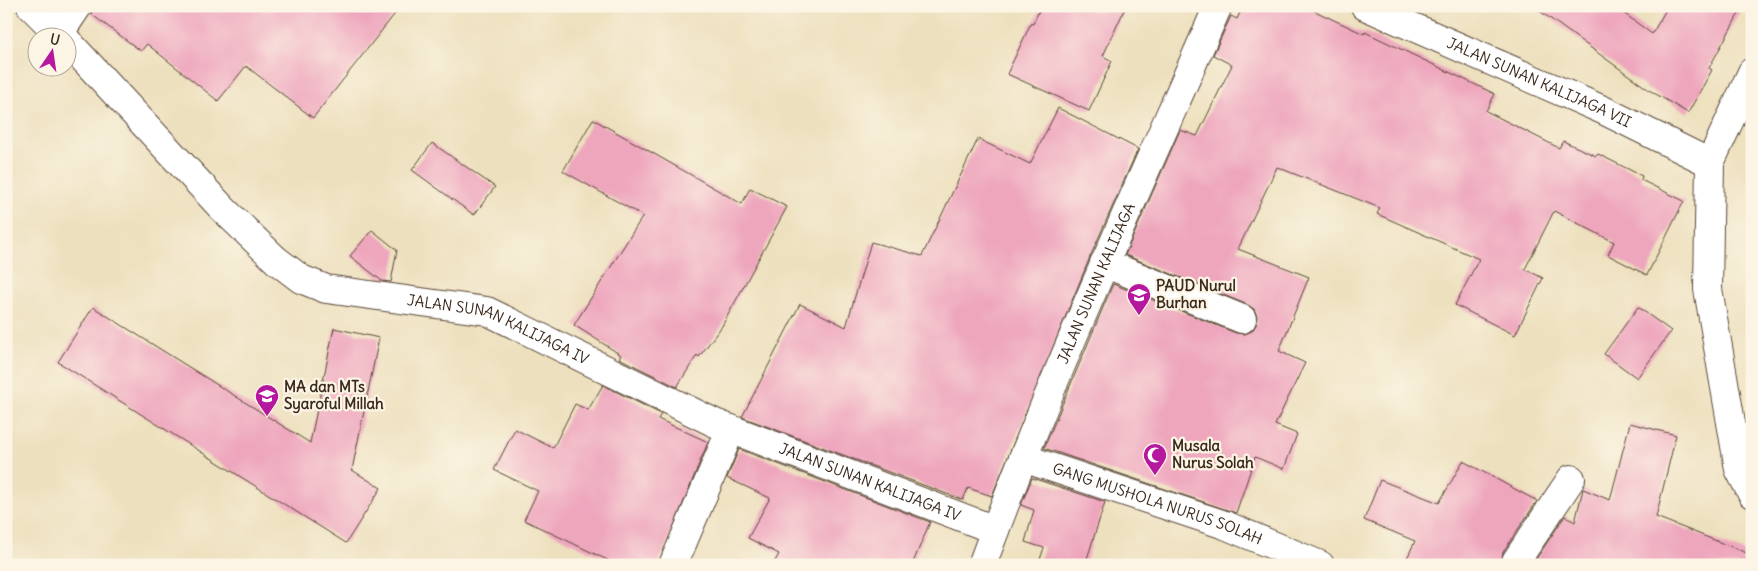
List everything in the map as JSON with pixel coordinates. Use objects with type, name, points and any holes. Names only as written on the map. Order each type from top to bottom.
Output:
[{"type":"street","name":"JALAN SUNAN KALIJAGA IV","points":[[31,6],[53,28]]},
{"type":"street","points":[[68,28],[78,6]]},
{"type":"street","name":"JALAN SUNAN KALIJAGA","points":[[982,565],[1023,458],[1104,263],[1218,6]]},
{"type":"street","name":"JALAN SUNAN KALIJAGA VII","points":[[1365,6],[1603,110],[1710,163]]},
{"type":"street","name":"JALAN SUNAN KALIJAGA IV","points":[[78,54],[223,209],[276,260],[301,279],[326,289],[487,311],[715,423],[995,530]]},
{"type":"street","points":[[1752,72],[1710,163],[1708,289],[1739,468],[1752,494]]},
{"type":"street","points":[[1104,263],[1242,319]]},
{"type":"street","points":[[673,565],[731,428]]},
{"type":"street","name":"GANG MUSHOLA NURUS SOLAH","points":[[1023,458],[1225,525],[1320,565]]},
{"type":"street","points":[[1520,563],[1571,479]]},
{"type":"building","points":[[93,6],[401,6],[313,118],[246,66],[218,101],[147,44],[141,51],[91,14]]},
{"type":"building","points":[[1041,6],[1126,6],[1103,56],[1112,61],[1089,111],[1007,74]]},
{"type":"building","points":[[1243,6],[1304,6],[1364,34],[1365,32],[1495,94],[1486,111],[1559,148],[1563,141],[1596,156],[1598,154],[1642,176],[1641,180],[1684,201],[1647,275],[1608,255],[1614,242],[1554,211],[1525,269],[1543,278],[1515,335],[1455,305],[1479,259],[1377,214],[1380,208],[1277,167],[1238,249],[1309,277],[1279,351],[1305,363],[1275,425],[1297,434],[1284,469],[1255,457],[1236,513],[1044,448],[1113,284],[1236,333],[1245,334],[1252,331],[1256,325],[1257,316],[1254,309],[1248,305],[1125,255],[1180,130],[1197,136],[1232,65],[1213,55],[1231,16],[1237,19]]},
{"type":"building","points":[[1533,6],[1614,6],[1652,34],[1668,6],[1743,6],[1709,68],[1712,70],[1688,113],[1649,90]]},
{"type":"building","points":[[1058,108],[1138,149],[1090,257],[992,496],[968,488],[963,500],[742,417],[800,304],[846,327],[871,242],[922,256],[978,139],[1030,164]]},
{"type":"building","points":[[593,119],[742,204],[750,188],[787,207],[722,326],[699,357],[697,355],[677,387],[619,358],[621,355],[574,325],[643,216],[563,171]]},
{"type":"building","points":[[432,143],[495,187],[474,215],[412,170]]},
{"type":"building","points":[[372,230],[397,250],[391,282],[382,281],[350,256]]},
{"type":"building","points":[[93,307],[310,443],[334,328],[379,338],[352,470],[381,488],[346,543],[58,362]]},
{"type":"building","points":[[1638,307],[1671,331],[1637,378],[1604,354]]},
{"type":"building","points":[[603,385],[661,414],[658,419],[708,442],[658,565],[618,565],[524,520],[538,491],[494,470],[515,429],[553,448],[575,404],[588,410]]},
{"type":"building","points":[[1630,423],[1676,435],[1656,517],[1752,555],[1752,565],[1532,565],[1565,516],[1575,522],[1583,489],[1610,500]]},
{"type":"building","points":[[739,449],[930,522],[912,565],[773,565],[779,554],[748,538],[770,498],[727,478]]},
{"type":"building","points":[[1463,461],[1537,501],[1503,552],[1501,565],[1404,565],[1415,541],[1364,520],[1380,480],[1439,503]]},
{"type":"building","points":[[1032,478],[1105,502],[1085,565],[1038,565],[1044,548],[1025,542],[1034,510],[1021,505]]},
{"type":"place","name":"PAUD Nurul Burhan","points":[[1139,316]]},
{"type":"place","name":"MA dan MTs Syaroful Millah","points":[[267,417]]},
{"type":"place","name":"Musala Nurus Solah","points":[[1155,476]]}]
